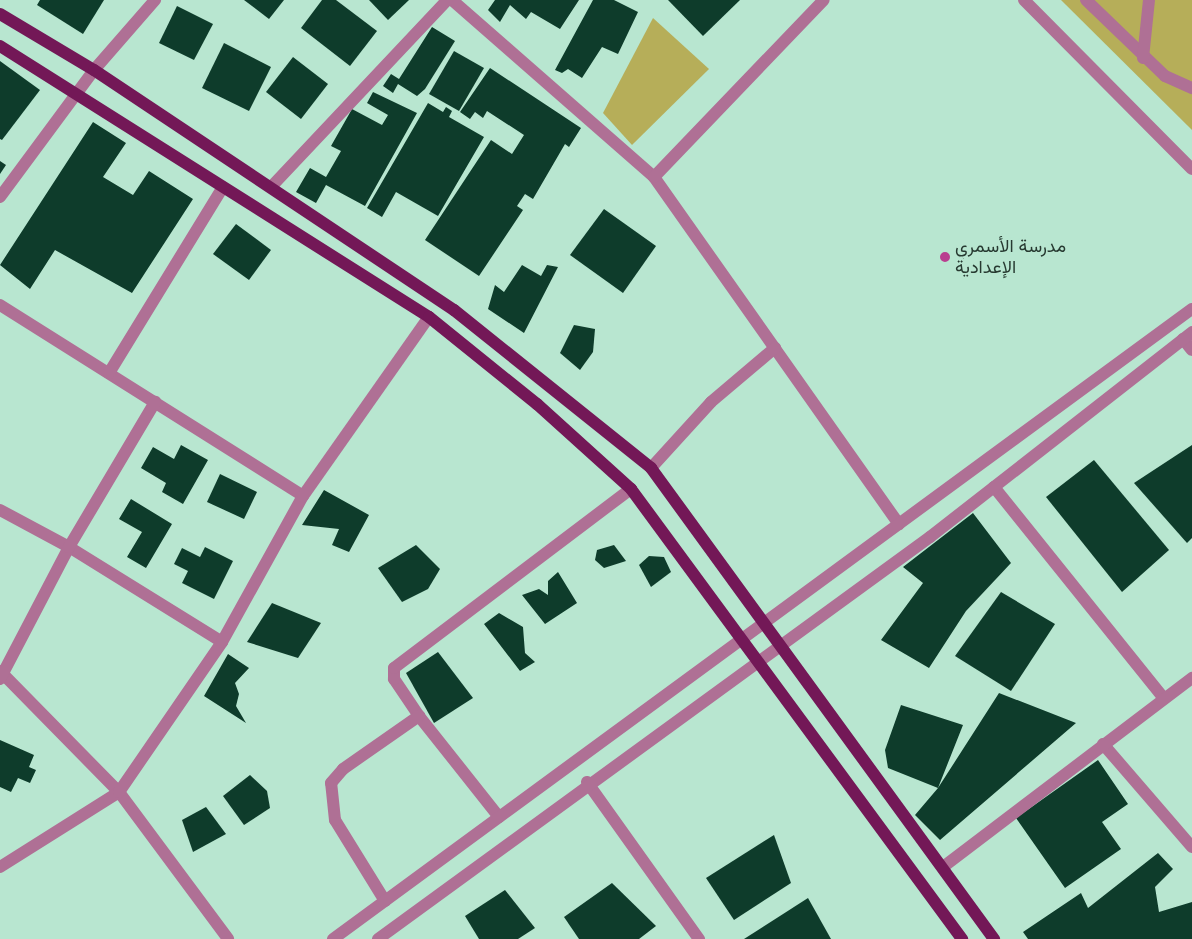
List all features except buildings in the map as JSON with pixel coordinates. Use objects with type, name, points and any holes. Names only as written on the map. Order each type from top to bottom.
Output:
[{"type":"main road","points":[[0,14],[94,70],[272,186],[454,310],[651,468],[994,939]]},
{"type":"main road","points":[[0,46],[429,317],[537,404],[631,489],[962,939]]},
{"type":"street","points":[[0,197],[94,70],[155,0]]},
{"type":"street","points":[[272,186],[447,0]]},
{"type":"street","points":[[452,0],[654,177],[899,524]]},
{"type":"street","points":[[654,177],[824,0]]},
{"type":"street","points":[[1024,0],[1192,169]]},
{"type":"street","points":[[1086,0],[1143,58],[1165,76],[1192,88]]},
{"type":"street","points":[[1143,58],[1149,0]]},
{"type":"street","points":[[108,373],[224,188]]},
{"type":"street","points":[[0,304],[303,496]]},
{"type":"street","points":[[333,939],[1192,309]]},
{"type":"street","points":[[0,868],[119,792],[222,642],[303,496],[429,317]]},
{"type":"street","points":[[378,939],[588,782],[758,664],[994,488],[1187,335],[1192,350]]},
{"type":"street","points":[[651,468],[711,402],[775,348]]},
{"type":"street","points":[[155,402],[69,547],[1,674],[119,792],[228,939]]},
{"type":"street","points":[[994,488],[1163,696]]},
{"type":"street","points":[[500,817],[419,716],[394,679],[394,668],[631,489]]},
{"type":"street","points":[[0,510],[69,547],[222,642]]},
{"type":"street","points":[[943,867],[1163,696],[1192,678]]},
{"type":"street","points":[[385,901],[336,820],[332,783],[343,769],[419,716]]},
{"type":"street","points":[[1103,744],[1192,847]]},
{"type":"street","points":[[588,782],[699,939]]},
{"type":"shaded area","points":[[1061,0],[1192,0],[1192,130]]},
{"type":"shaded area","points":[[653,18],[709,69],[632,145],[603,113]]},
{"type":"place","name":"مدرسة الأسمري الإعدادية","points":[[945,257]]}]
